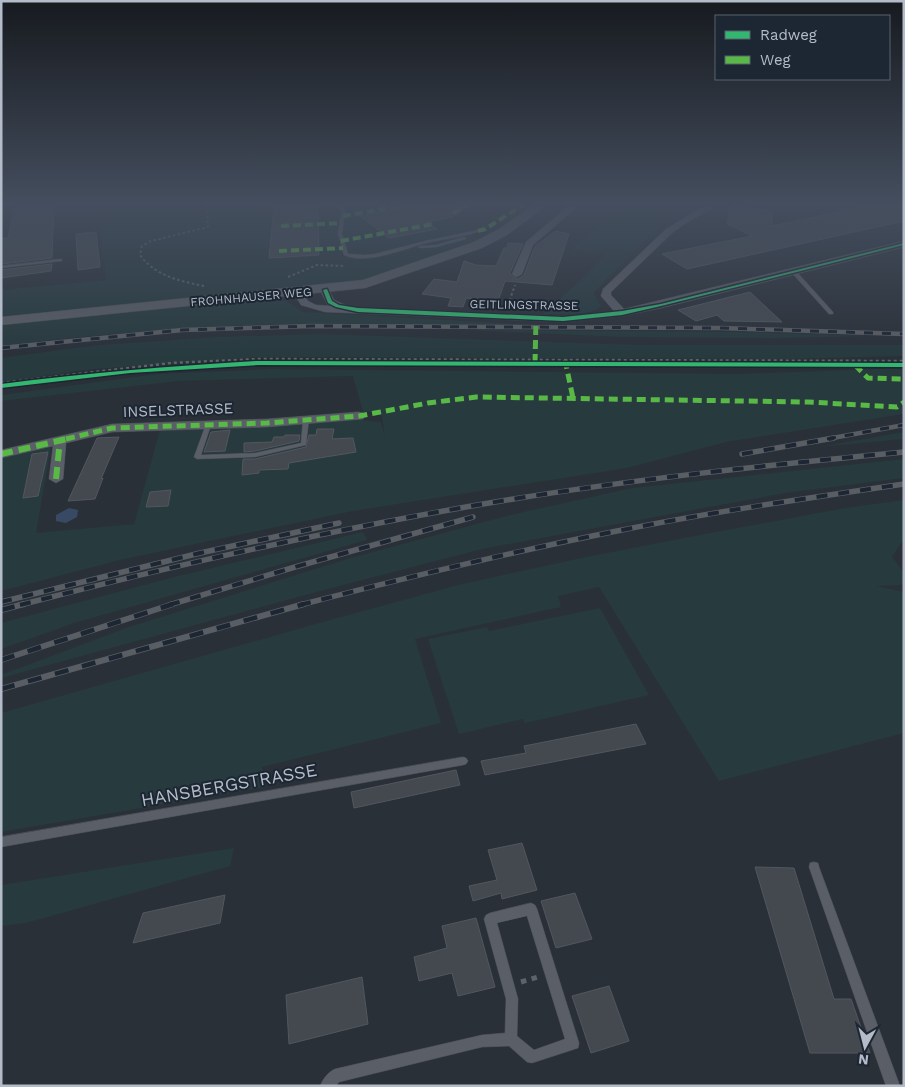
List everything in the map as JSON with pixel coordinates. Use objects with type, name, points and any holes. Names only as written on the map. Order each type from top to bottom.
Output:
[{"type":"main road","name":"FROHNHAUSER WEG","points":[[1,321],[352,287],[378,281],[448,256]]},
{"type":"street","points":[[517,274],[524,256]]},
{"type":"street","points":[[622,313],[606,296],[606,291],[641,256]]},
{"type":"street","name":"GEITLINGSTRASSE","points":[[298,292],[300,300],[313,307],[563,320],[622,313],[858,256]]},
{"type":"street","name":"GEITLINGSTRASSE","points":[[325,290],[330,302],[338,306],[358,310]]},
{"type":"street","name":"INSELSTRASSE","points":[[1,454],[112,428],[267,423],[359,416]]},
{"type":"street","points":[[56,479],[60,440]]},
{"type":"lane","points":[[351,256],[366,256]]},
{"type":"lane","points":[[1,267],[60,260]]},
{"type":"lane","points":[[794,272],[831,313]]},
{"type":"lane","points":[[208,425],[197,457],[255,455],[304,444],[306,419]]},
{"type":"lane","name":"HANSBERGSTRASSE","points":[[1,842],[463,761]]},
{"type":"lane","points":[[814,867],[892,1086]]},
{"type":"lane","points":[[328,1086],[335,1076],[482,1041],[511,1039],[532,1057],[573,1043],[531,910],[490,919],[512,999],[511,1039]]},
{"type":"path","points":[[140,256],[142,261],[164,274],[207,286]]},
{"type":"path","points":[[280,280],[318,265],[343,266],[360,257]]},
{"type":"path","points":[[504,318],[517,280],[517,274]]},
{"type":"path","points":[[1,385],[170,367],[258,363],[904,363]]},
{"type":"path","points":[[508,986],[551,973]]},
{"type":"green space","points":[[103,256],[434,256],[376,277],[346,285],[189,306],[273,299],[286,301],[303,312],[537,325],[255,325],[146,331],[1,346],[1,290],[106,280]]},
{"type":"green space","points":[[604,256],[630,256],[593,293],[601,306],[596,310],[574,314],[543,314]]},
{"type":"green space","points":[[465,330],[739,332],[872,336],[780,338],[622,337]]},
{"type":"green space","points":[[319,334],[641,345],[904,345],[904,356],[790,359],[259,357],[94,369],[1,382],[1,358],[7,357],[98,345],[217,337]]},
{"type":"green space","points":[[904,368],[904,414],[726,442],[627,468],[353,511],[124,559],[1,591],[1,458],[51,447],[36,533],[134,524],[160,430],[354,419],[381,422],[385,437],[381,411],[363,412],[353,376],[179,381],[1,401],[1,395],[157,374],[271,369],[739,374]]},
{"type":"green space","points":[[904,432],[904,439],[819,447]]},
{"type":"green space","points":[[904,459],[904,478],[785,493],[482,549],[1,678],[1,675],[129,627],[347,559],[510,515],[632,488]]},
{"type":"green space","points":[[904,500],[904,542],[901,543],[892,557],[904,573],[904,582],[901,585],[877,586],[904,592],[904,733],[719,781],[599,587],[558,596],[561,607],[415,639],[441,723],[262,767],[265,787],[1,832],[1,713],[458,585],[581,558],[705,534],[845,508]]},
{"type":"green space","points":[[363,532],[367,540],[74,623],[1,649],[1,623],[178,576]]},
{"type":"green space","points":[[600,608],[649,695],[525,723],[523,719],[459,734],[428,639],[487,627],[489,631]]},
{"type":"green space","points":[[234,848],[230,866],[26,923],[1,926],[1,885]]},
{"type":"water","points":[[69,508],[78,510],[77,517],[66,523],[56,521],[56,515]]},
{"type":"building","points":[[1,256],[52,256],[52,258],[1,264]]},
{"type":"building","points":[[77,256],[99,256],[100,267],[78,270]]},
{"type":"building","points":[[269,256],[307,256],[269,258]]},
{"type":"building","points":[[501,256],[518,256],[510,273],[518,279],[524,275],[531,256],[562,256],[552,285],[505,281],[498,301],[466,298],[463,307],[448,306],[451,298],[422,294],[434,279],[457,282],[464,261],[476,265],[496,266]]},
{"type":"building","points":[[665,256],[747,256],[687,269]]},
{"type":"building","points":[[52,264],[51,271],[1,278],[1,270]]},
{"type":"building","points":[[750,292],[782,322],[724,321],[717,315],[696,321],[678,310]]},
{"type":"building","points":[[317,429],[334,429],[332,439],[353,438],[356,452],[289,463],[288,469],[259,470],[259,473],[242,475],[243,459],[255,459],[306,447],[309,435],[316,435]]},
{"type":"building","points":[[230,430],[225,451],[204,452],[211,432]]},
{"type":"building","points":[[285,435],[300,435],[299,441],[244,452],[244,443],[272,442],[274,437],[284,437]]},
{"type":"building","points":[[119,437],[101,479],[103,478],[95,499],[68,501],[97,438]]},
{"type":"building","points":[[48,452],[38,496],[23,498],[32,454]]},
{"type":"building","points":[[171,490],[168,506],[146,507],[150,492]]},
{"type":"building","points":[[636,724],[646,744],[485,775],[481,761],[526,753],[524,746]]},
{"type":"building","points":[[456,770],[460,785],[354,808],[351,792]]},
{"type":"building","points":[[522,843],[537,890],[502,899],[501,893],[473,901],[469,886],[497,880],[488,850]]},
{"type":"building","points":[[755,867],[794,868],[834,999],[851,999],[870,1053],[810,1053]]},
{"type":"building","points":[[575,893],[592,939],[556,948],[541,901]]},
{"type":"building","points":[[225,895],[220,923],[133,943],[143,913]]},
{"type":"building","points":[[476,918],[495,987],[458,996],[452,973],[419,981],[414,957],[447,948],[442,926]]},
{"type":"building","points":[[362,977],[368,1024],[289,1044],[286,995]]},
{"type":"building","points":[[609,986],[629,1041],[591,1053],[572,996]]},
{"type":"railway","points":[[1,348],[182,330],[311,326],[721,328],[904,334]]},
{"type":"railway","points":[[827,439],[904,425]]},
{"type":"railway","points":[[742,454],[834,438]]},
{"type":"railway","points":[[20,605],[139,575],[259,548],[501,501],[702,473],[904,452]]},
{"type":"railway","points":[[300,605],[458,566],[617,531],[724,511],[904,484]]},
{"type":"railway","points":[[169,605],[473,517]]},
{"type":"railway","points":[[1,602],[200,553],[339,523]]},
{"type":"railway","points":[[1,610],[24,604]]},
{"type":"railway","points":[[1,660],[173,604]]},
{"type":"railway","points":[[1,689],[304,604]]},
{"type":"marked path","points":[[535,363],[536,319]]},
{"type":"marked path","points":[[565,360],[573,398]]},
{"type":"marked path","points":[[855,365],[868,378],[904,379]]},
{"type":"marked path","points":[[1,454],[112,428],[267,423],[359,416],[428,403],[476,397],[808,402],[897,407],[904,402]]},
{"type":"marked path","points":[[56,479],[60,440]]},
{"type":"cycle path","points":[[325,290],[330,302],[338,306],[358,310],[563,319],[622,313],[661,305],[857,256]]},
{"type":"cycle path","points":[[1,386],[130,372],[258,363],[904,365]]}]
